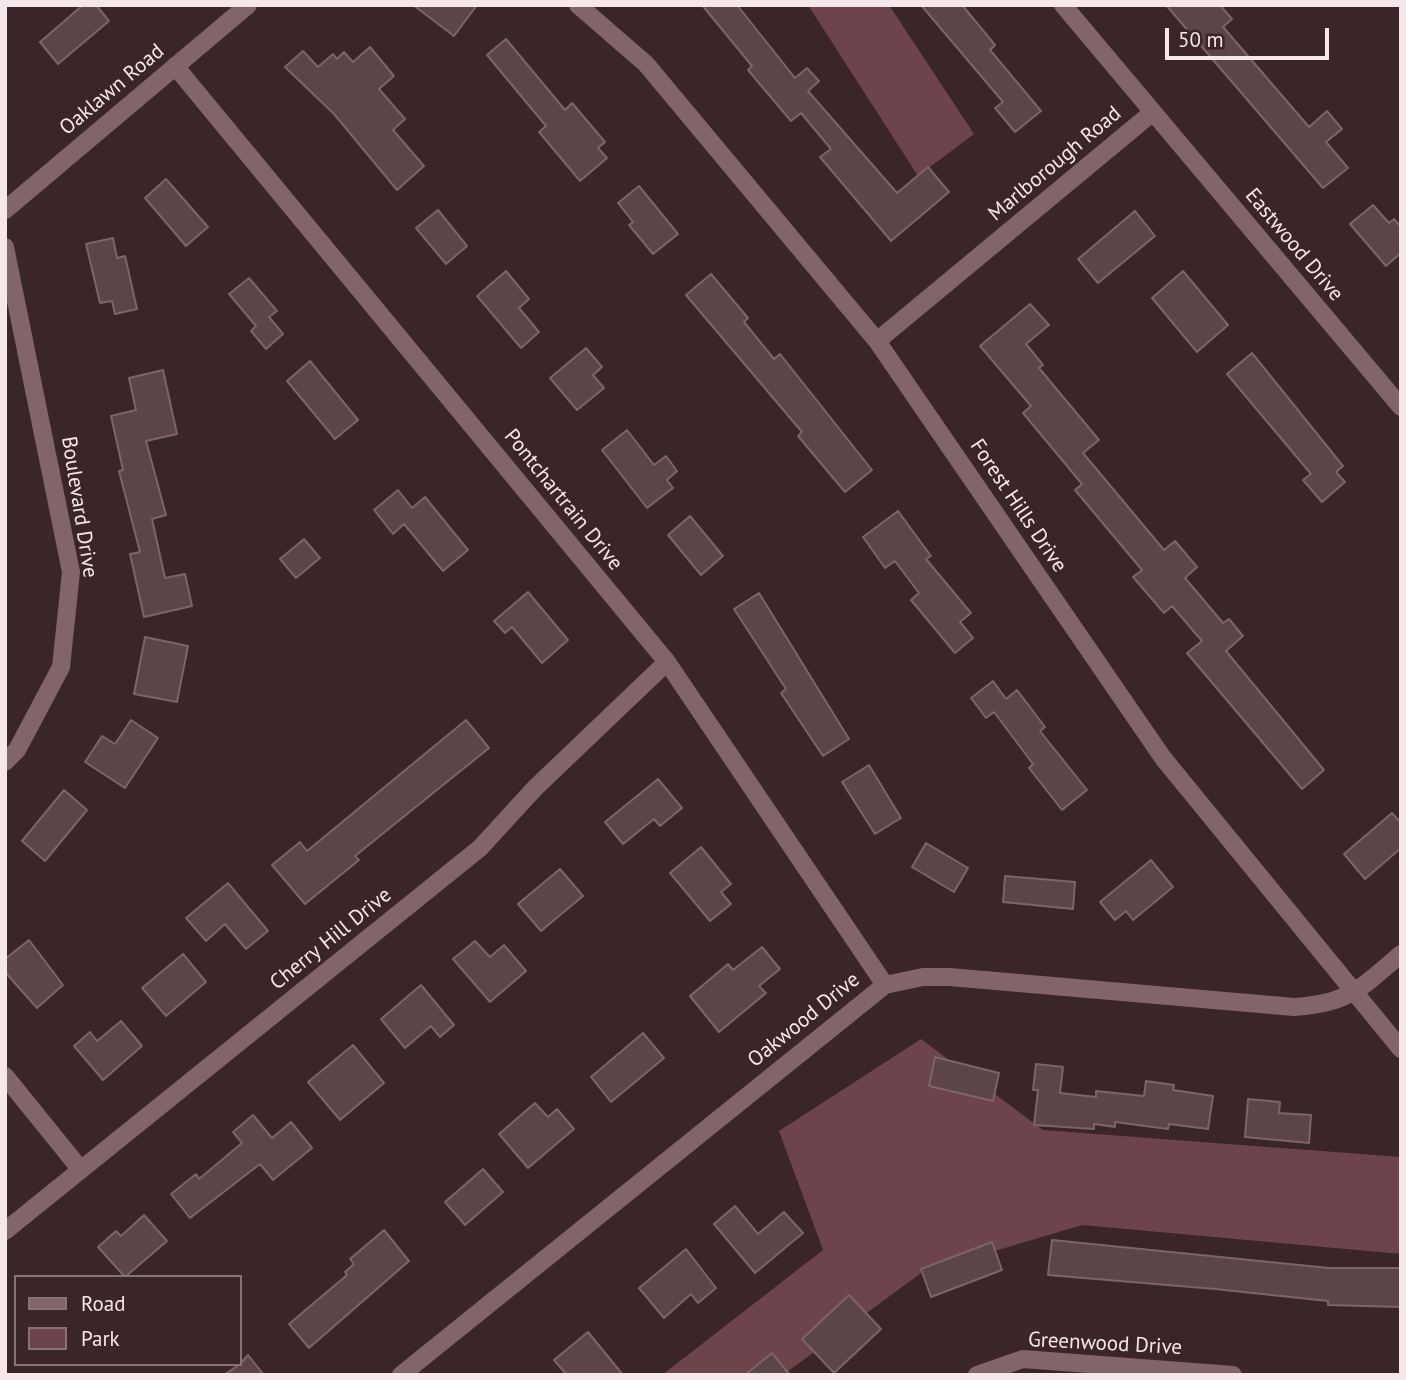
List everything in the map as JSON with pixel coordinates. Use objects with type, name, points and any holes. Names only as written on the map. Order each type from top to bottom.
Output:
[{"type":"street","name":"Oaklawn Road","points":[[5,210],[248,5]]},
{"type":"street","name":"Forest Hills Drive","points":[[578,5],[646,64],[877,341],[1163,758],[1401,1049]]},
{"type":"street","name":"Marlborough Road","points":[[877,341],[1153,112],[1063,5]]},
{"type":"street","name":"Pontchartrain Drive","points":[[175,66],[667,662],[885,985]]},
{"type":"street","name":"Eastwood Drive","points":[[1153,112],[1401,407]]},
{"type":"street","name":"Boulevard Drive","points":[[5,247],[71,572],[61,667],[22,740],[5,762]]},
{"type":"street","name":"Cherry Hill Drive","points":[[5,1231],[480,848],[535,788],[667,662]]},
{"type":"street","name":"Oakwood Drive","points":[[401,1375],[885,985],[913,978],[950,977],[1293,1007],[1323,1006],[1355,993],[1401,954]]},
{"type":"street","points":[[5,1076],[81,1170]]},
{"type":"street","name":"Greenwood Drive","points":[[977,1375],[1023,1359],[1233,1375]]},
{"type":"green space","points":[[808,5],[889,5],[974,134],[918,176]]},
{"type":"green space","points":[[921,1039],[1043,1130],[1401,1157],[1401,1254],[1082,1225],[921,1273],[783,1375],[662,1375],[823,1250],[779,1131]]},
{"type":"building","points":[[83,5],[96,5],[109,21],[58,64],[40,42]]},
{"type":"building","points":[[413,5],[477,5],[454,36]]},
{"type":"building","points":[[702,5],[737,5],[795,78],[807,68],[819,81],[808,91],[897,193],[928,167],[949,192],[891,241],[820,157],[831,149],[801,113],[791,121],[748,70],[752,66]]},
{"type":"building","points":[[921,5],[962,5],[995,45],[990,50],[1041,111],[1015,132],[995,108],[1003,102]]},
{"type":"building","points":[[1166,5],[1220,5],[1232,19],[1223,27],[1309,127],[1327,111],[1342,129],[1326,142],[1348,168],[1323,188]]},
{"type":"building","points":[[506,39],[565,110],[572,103],[605,142],[598,148],[607,158],[580,181],[539,132],[546,126],[487,55]]},
{"type":"building","points":[[370,47],[394,76],[379,89],[405,119],[393,130],[424,166],[397,190],[334,114],[285,67],[303,51],[318,67],[333,54],[337,59],[344,52],[353,62]]},
{"type":"building","points":[[166,179],[208,227],[186,246],[145,198]]},
{"type":"building","points":[[639,186],[678,234],[653,254],[629,225],[633,222],[618,203]]},
{"type":"building","points":[[1373,205],[1389,223],[1394,219],[1401,227],[1401,253],[1386,266],[1350,224]]},
{"type":"building","points":[[438,210],[467,246],[446,264],[416,228]]},
{"type":"building","points":[[1135,211],[1155,236],[1098,283],[1078,259]]},
{"type":"building","points":[[113,238],[117,258],[125,256],[137,309],[115,314],[112,301],[100,303],[86,244]]},
{"type":"building","points":[[506,271],[529,299],[519,308],[539,332],[521,348],[477,296]]},
{"type":"building","points":[[1183,271],[1228,325],[1197,352],[1152,298]]},
{"type":"building","points":[[711,274],[748,318],[744,322],[774,359],[780,354],[872,470],[845,492],[798,436],[802,432],[686,295]]},
{"type":"building","points":[[249,278],[277,311],[269,317],[283,334],[266,349],[251,331],[256,326],[229,294]]},
{"type":"building","points":[[1030,304],[1049,325],[1026,344],[1043,365],[1039,368],[1099,440],[1083,453],[1164,550],[1175,541],[1197,567],[1185,578],[1223,623],[1229,619],[1243,636],[1226,651],[1324,770],[1302,789],[1187,653],[1202,641],[1172,606],[1164,613],[1133,577],[1142,570],[1075,490],[1082,484],[1023,413],[1031,406],[980,346]]},
{"type":"building","points":[[586,348],[602,367],[593,375],[604,388],[577,410],[550,378]]},
{"type":"building","points":[[1252,353],[1343,466],[1336,472],[1345,482],[1322,502],[1303,480],[1311,474],[1227,374]]},
{"type":"building","points":[[310,361],[358,420],[335,439],[287,381]]},
{"type":"building","points":[[163,370],[177,434],[146,441],[166,515],[152,519],[165,578],[185,574],[192,606],[144,617],[130,554],[140,552],[119,471],[123,470],[111,416],[136,410],[129,378]]},
{"type":"building","points":[[627,430],[654,465],[666,456],[677,471],[667,480],[673,488],[647,508],[602,450]]},
{"type":"building","points":[[398,490],[412,508],[425,497],[468,550],[443,571],[404,524],[393,534],[374,510]]},
{"type":"building","points":[[898,511],[931,556],[926,559],[971,613],[960,622],[973,638],[955,653],[911,600],[919,593],[895,561],[885,568],[863,537]]},
{"type":"building","points":[[690,516],[723,556],[701,575],[668,535]]},
{"type":"building","points":[[304,539],[320,558],[296,578],[280,559]]},
{"type":"building","points":[[528,592],[568,640],[542,663],[512,627],[505,633],[494,621]]},
{"type":"building","points":[[759,593],[849,739],[823,756],[781,693],[786,689],[734,609]]},
{"type":"building","points":[[145,637],[188,646],[177,702],[134,694]]},
{"type":"building","points":[[993,681],[1006,699],[1017,690],[1045,727],[1040,731],[1087,790],[1062,810],[1029,768],[1033,764],[994,712],[986,718],[971,698]]},
{"type":"building","points":[[131,720],[158,738],[125,788],[85,762],[102,736],[115,744]]},
{"type":"building","points":[[466,720],[489,748],[355,856],[359,860],[305,904],[272,865],[300,842],[307,851]]},
{"type":"building","points":[[869,765],[901,818],[875,834],[842,782]]},
{"type":"building","points":[[658,779],[682,808],[660,826],[654,819],[623,844],[605,822]]},
{"type":"building","points":[[64,790],[87,810],[45,861],[22,841]]},
{"type":"building","points":[[1392,813],[1401,823],[1401,848],[1365,879],[1344,854]]},
{"type":"building","points":[[926,843],[968,868],[954,892],[912,867]]},
{"type":"building","points":[[701,847],[731,884],[721,892],[731,904],[710,921],[670,873]]},
{"type":"building","points":[[1151,860],[1173,887],[1133,920],[1126,911],[1115,920],[1100,902]]},
{"type":"building","points":[[560,869],[583,896],[541,931],[518,904]]},
{"type":"building","points":[[1005,876],[1075,882],[1073,909],[1003,902]]},
{"type":"building","points":[[228,883],[268,931],[246,949],[225,924],[206,941],[186,918]]},
{"type":"building","points":[[29,940],[63,985],[37,1008],[5,972],[5,959]]},
{"type":"building","points":[[475,941],[490,957],[504,945],[526,971],[490,1002],[453,959]]},
{"type":"building","points":[[762,947],[780,969],[759,986],[766,993],[719,1032],[690,996],[728,964],[733,970]]},
{"type":"building","points":[[183,954],[206,982],[166,1016],[142,988]]},
{"type":"building","points":[[421,985],[454,1025],[440,1037],[431,1026],[405,1048],[381,1019]]},
{"type":"building","points":[[121,1021],[142,1046],[103,1080],[74,1046],[90,1032],[97,1041]]},
{"type":"building","points":[[643,1033],[664,1058],[611,1102],[591,1077]]},
{"type":"building","points":[[353,1045],[384,1083],[340,1120],[308,1082]]},
{"type":"building","points":[[935,1057],[999,1073],[993,1101],[929,1086]]},
{"type":"building","points":[[1036,1064],[1063,1067],[1060,1093],[1096,1097],[1096,1091],[1144,1096],[1146,1081],[1174,1085],[1173,1090],[1213,1096],[1208,1129],[1169,1124],[1168,1129],[1115,1122],[1115,1127],[1094,1124],[1094,1129],[1034,1125],[1038,1090],[1033,1090]]},
{"type":"building","points":[[1248,1099],[1280,1102],[1279,1113],[1311,1115],[1309,1143],[1245,1137]]},
{"type":"building","points":[[535,1103],[548,1117],[557,1109],[574,1129],[528,1168],[499,1134]]},
{"type":"building","points":[[253,1115],[272,1138],[291,1122],[312,1148],[273,1180],[260,1164],[190,1218],[171,1194],[196,1174],[199,1179],[242,1143],[233,1132]]},
{"type":"building","points":[[483,1169],[503,1192],[465,1225],[445,1202]]},
{"type":"building","points":[[735,1206],[758,1234],[784,1212],[803,1233],[755,1273],[714,1224]]},
{"type":"building","points":[[144,1215],[167,1241],[127,1275],[123,1275],[98,1247],[116,1231],[121,1236]]},
{"type":"building","points":[[384,1230],[409,1261],[309,1348],[289,1324],[347,1275],[345,1272],[354,1264],[350,1259]]},
{"type":"building","points":[[1052,1240],[1329,1268],[1401,1268],[1401,1307],[1328,1305],[1328,1301],[1048,1275]]},
{"type":"building","points":[[992,1242],[1002,1270],[931,1297],[921,1269]]},
{"type":"building","points":[[686,1249],[716,1288],[698,1303],[691,1294],[664,1318],[639,1288]]},
{"type":"building","points":[[849,1295],[881,1329],[834,1373],[802,1339]]},
{"type":"building","points":[[588,1332],[623,1375],[567,1375],[554,1360]]},
{"type":"building","points":[[772,1353],[790,1375],[745,1375]]},
{"type":"building","points":[[248,1355],[264,1375],[224,1375],[237,1366],[242,1366]]}]
